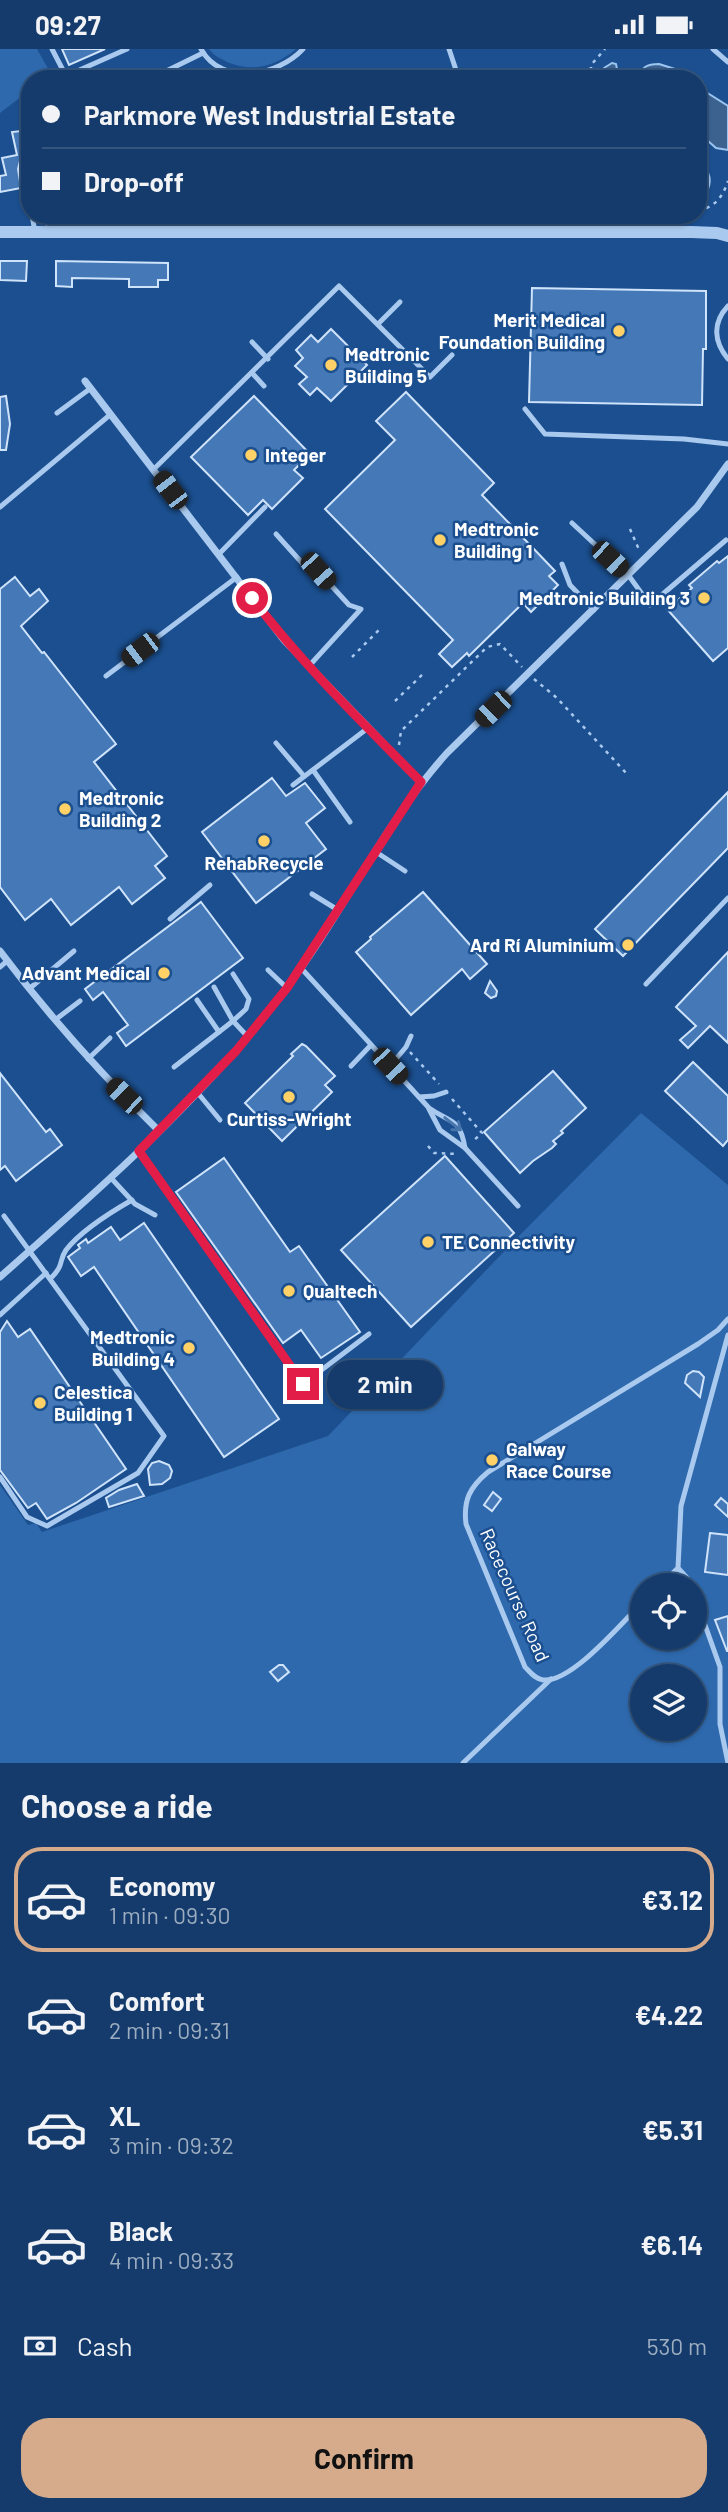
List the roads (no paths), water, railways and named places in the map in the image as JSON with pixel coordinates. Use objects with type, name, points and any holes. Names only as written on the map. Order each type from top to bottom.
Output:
[{"type":"street","points":[[0,232],[724,232]]},
{"type":"street","points":[[85,381],[284,640],[421,782]]},
{"type":"street","points":[[0,1277],[139,1151],[248,1037],[301,968],[421,782],[447,753],[646,560],[697,507],[728,464]]},
{"type":"street","points":[[0,951],[88,1059],[158,1131]]},
{"type":"lane","points":[[52,49],[63,70]]},
{"type":"lane","points":[[80,70],[127,49]]},
{"type":"lane","points":[[273,70],[289,63],[303,49]]},
{"type":"lane","points":[[449,49],[456,70]]},
{"type":"lane","points":[[713,49],[728,62]]},
{"type":"lane","points":[[167,70],[202,51],[219,67],[230,70]]},
{"type":"lane","points":[[37,224],[42,232]]},
{"type":"lane","points":[[42,232],[44,224]]},
{"type":"lane","points":[[120,224],[120,232]]},
{"type":"lane","points":[[154,469],[340,286],[430,377],[452,355]]},
{"type":"lane","points":[[377,324],[400,302]]},
{"type":"lane","points":[[728,306],[721,313],[716,339],[728,359]]},
{"type":"lane","points":[[252,342],[268,359]]},
{"type":"lane","points":[[253,374],[264,386]]},
{"type":"lane","points":[[57,414],[91,388]]},
{"type":"lane","points":[[524,409],[545,434],[684,439],[728,444]]},
{"type":"lane","points":[[0,507],[111,414]]},
{"type":"lane","points":[[219,554],[265,507]]},
{"type":"lane","points":[[572,523],[629,576],[650,605],[726,540]]},
{"type":"lane","points":[[276,534],[303,564],[318,571],[349,605],[361,609],[309,667]]},
{"type":"lane","points":[[562,564],[570,585],[594,610]]},
{"type":"lane","points":[[106,676],[237,577]]},
{"type":"lane","points":[[293,785],[368,728]]},
{"type":"lane","points":[[276,743],[304,776]]},
{"type":"lane","points":[[313,770],[350,822]]},
{"type":"lane","points":[[376,852],[405,871]]},
{"type":"lane","points":[[170,919],[210,885]]},
{"type":"lane","points":[[312,894],[338,910]]},
{"type":"lane","points":[[646,983],[728,898]]},
{"type":"lane","points":[[30,989],[74,950]]},
{"type":"lane","points":[[0,967],[7,961]]},
{"type":"lane","points":[[301,968],[429,1108],[440,1130],[465,1148],[518,1206]]},
{"type":"lane","points":[[268,969],[287,988]]},
{"type":"lane","points":[[174,1067],[246,1009],[249,999],[233,974]]},
{"type":"lane","points":[[214,986],[233,1021],[248,1037]]},
{"type":"lane","points":[[197,1000],[219,1032]]},
{"type":"lane","points":[[55,1020],[80,1001]]},
{"type":"lane","points":[[390,1066],[406,1047],[411,1036]]},
{"type":"lane","points":[[88,1059],[110,1038]]},
{"type":"lane","points":[[351,1066],[371,1045]]},
{"type":"lane","points":[[197,1092],[220,1121]]},
{"type":"lane","points":[[419,1097],[446,1092]]},
{"type":"lane","points":[[429,1108],[454,1122],[462,1130],[465,1148]]},
{"type":"lane","points":[[139,1151],[303,1384],[369,1334]]},
{"type":"lane","points":[[111,1178],[132,1200],[155,1215]]},
{"type":"lane","points":[[0,1315],[48,1275],[61,1268],[64,1252],[76,1241],[132,1200]]},
{"type":"lane","points":[[0,1477],[27,1517],[47,1526],[138,1473],[164,1436],[29,1251],[25,1241],[4,1216]]},
{"type":"lane","name":"Racecourse Road","points":[[630,1615],[575,1668],[551,1679],[534,1677],[525,1667],[466,1524],[464,1510],[469,1491],[488,1472],[698,1344],[728,1319]]},
{"type":"lane","points":[[673,1573],[678,1568],[681,1506],[728,1335]]},
{"type":"lane","points":[[678,1568],[683,1573]]},
{"type":"lane","points":[[707,1631],[720,1667],[720,1724],[728,1763]]},
{"type":"lane","points":[[463,1763],[551,1679]]},
{"type":"place","name":"Merit Medical Foundation Building","points":[[619,331]]},
{"type":"place","name":"Medtronic Building 5","points":[[331,365]]},
{"type":"place","name":"Integer","points":[[251,455]]},
{"type":"place","name":"Medtronic Building 1","points":[[440,540]]},
{"type":"place","name":"Medtronic Building 3","points":[[704,598]]},
{"type":"place","name":"Medtronic Building 2","points":[[65,809]]},
{"type":"place","name":"RehabRecycle","points":[[264,841]]},
{"type":"place","name":"Ard Rí Aluminium","points":[[628,945]]},
{"type":"place","name":"Advant Medical","points":[[164,973]]},
{"type":"place","name":"Curtiss-Wright","points":[[289,1097]]},
{"type":"place","name":"TE Connectivity","points":[[428,1242]]},
{"type":"place","name":"Qualtech","points":[[289,1291]]},
{"type":"place","name":"Medtronic Building 4","points":[[189,1348]]},
{"type":"place","name":"Celestica Building 1","points":[[40,1403]]},
{"type":"place","name":"Galway Race Course","points":[[492,1460]]}]
